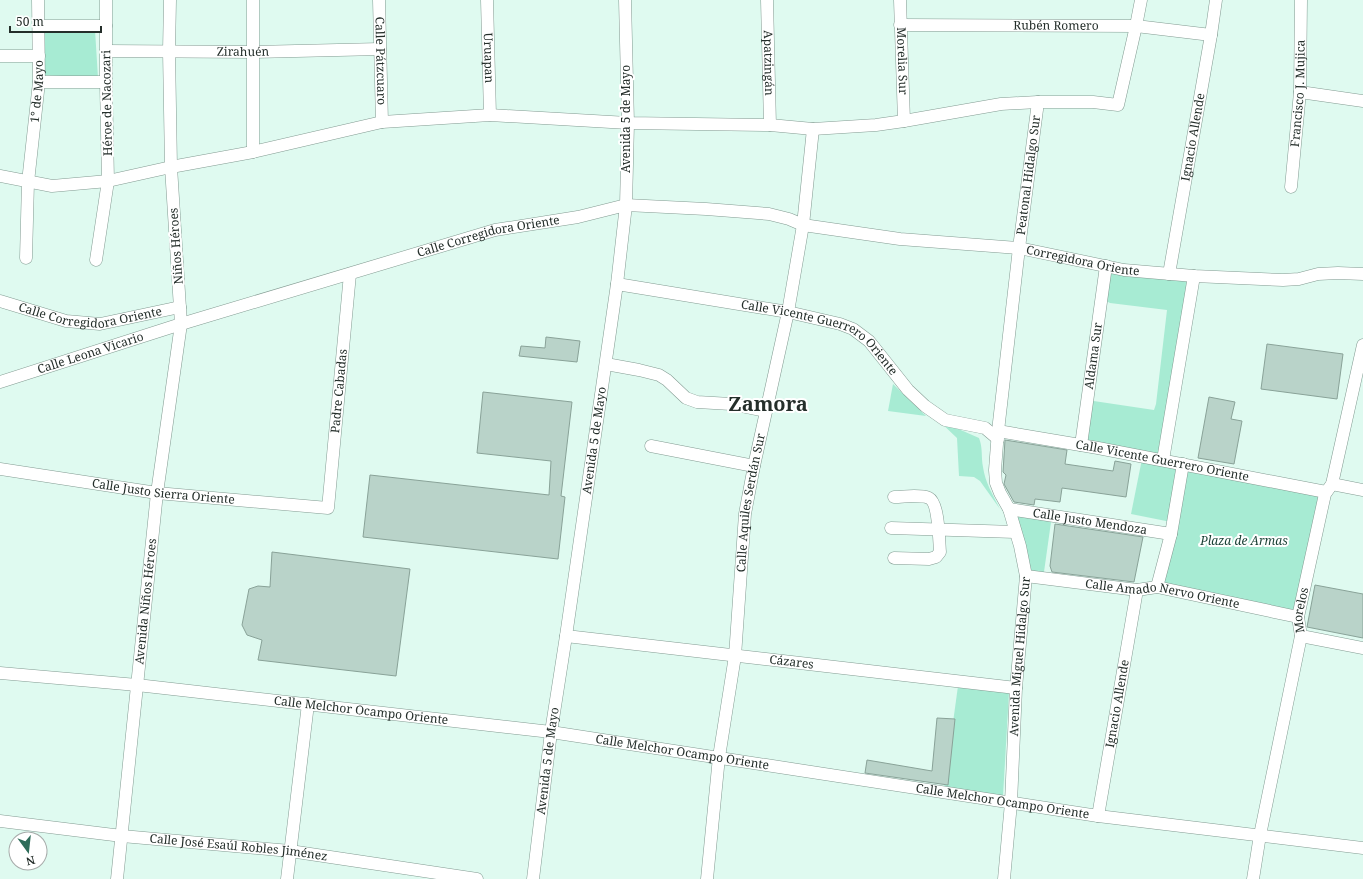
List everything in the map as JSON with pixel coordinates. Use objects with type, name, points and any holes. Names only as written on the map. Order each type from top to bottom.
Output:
[{"type":"street","name":"1° de Mayo","points":[[26,258],[28,182],[39,82],[38,0]]},
{"type":"street","name":"Héroe de Nacozari","points":[[96,260],[108,181],[106,0]]},
{"type":"street","name":"Niños Héroes","points":[[170,0],[169,51],[171,168],[181,324]]},
{"type":"street","points":[[253,0],[253,152]]},
{"type":"street","name":"Calle Pátzcuaro","points":[[379,0],[382,122]]},
{"type":"street","name":"Uruapan","points":[[487,0],[490,115]]},
{"type":"street","name":"Avenida 5 de Mayo","points":[[533,879],[551,732],[606,364],[626,205],[628,123],[625,0]]},
{"type":"street","name":"Apatzingán","points":[[767,0],[770,125]]},
{"type":"street","name":"Morelia Sur","points":[[900,0],[904,121]]},
{"type":"street","points":[[0,176],[52,186],[108,181],[253,152],[382,122],[490,115],[628,123],[770,125],[813,129],[876,125],[1002,104],[1038,102],[1093,102],[1118,105],[1141,0]]},
{"type":"street","name":"Ignacio Allende","points":[[1169,274],[1216,0]]},
{"type":"street","name":"Francisco J. Mujica","points":[[1291,187],[1300,92],[1301,0]]},
{"type":"street","name":"Rubén Romero","points":[[900,25],[1136,26],[1211,35]]},
{"type":"street","points":[[39,26],[106,26]]},
{"type":"street","name":"Zirahuén","points":[[106,51],[253,52],[380,49]]},
{"type":"street","points":[[0,56],[39,56]]},
{"type":"street","points":[[39,82],[106,82]]},
{"type":"street","points":[[1300,92],[1363,100]]},
{"type":"street","name":"Peatonal Hidalgo Sur","points":[[1019,248],[1038,102]]},
{"type":"street","name":"Calle Aquiles Serdán Sur","points":[[707,879],[719,757],[735,656],[745,514],[788,312],[803,225],[813,129]]},
{"type":"street","name":"Calle Corregidora Oriente","points":[[181,324],[495,230],[578,217],[626,205],[768,214],[789,219],[803,225]]},
{"type":"street","name":"Corregidora Oriente","points":[[803,225],[900,239],[1019,248],[1124,270],[1169,274],[1283,280],[1299,279],[1318,274],[1363,274]]},
{"type":"street","name":"Avenida Miguel Hidalgo Sur","points":[[1004,879],[1011,803],[1016,688],[1026,576],[1008,509],[996,484],[995,470],[1019,248]]},
{"type":"street","name":"Aldama Sur","points":[[1081,445],[1106,266]]},
{"type":"street","name":"Padre Cabadas","points":[[328,508],[350,274]]},
{"type":"street","points":[[1163,460],[1194,276]]},
{"type":"street","name":"Calle Vicente Guerrero Oriente","points":[[617,284],[788,312],[840,324],[853,329],[869,341],[908,390],[925,406],[945,420],[985,428],[998,435],[1081,445],[1183,464],[1329,488],[1363,490]]},
{"type":"street","name":"Calle Corregidora Oriente","points":[[0,301],[66,321],[100,324],[180,308]]},
{"type":"street","name":"Calle Leona Vicario","points":[[0,382],[181,324]]},
{"type":"street","name":"Avenida Niños Héroes","points":[[117,879],[157,493],[181,324]]},
{"type":"street","name":"Morelos","points":[[1253,879],[1260,835],[1301,636],[1298,617],[1363,345]]},
{"type":"street","points":[[606,364],[659,375],[667,380],[686,398],[697,402],[725,403],[766,410]]},
{"type":"street","points":[[650,446],[754,466]]},
{"type":"street","points":[[1156,587],[1171,534],[1183,464]]},
{"type":"street","name":"Calle Justo Sierra Oriente","points":[[0,469],[157,493],[328,508]]},
{"type":"street","points":[[894,497],[922,497],[930,499],[934,503],[939,530],[940,552],[936,557],[929,559],[894,558]]},
{"type":"street","name":"Calle Justo Mendoza","points":[[1008,509],[1171,534]]},
{"type":"street","points":[[891,528],[1015,532]]},
{"type":"street","name":"Calle Amado Nervo Oriente","points":[[1026,576],[1137,590],[1156,587],[1298,617]]},
{"type":"street","name":"Ignacio Allende","points":[[1098,816],[1137,590]]},
{"type":"street","name":"Cázares","points":[[566,636],[1016,688]]},
{"type":"street","points":[[1301,636],[1363,648]]},
{"type":"street","name":"Calle Melchor Ocampo Oriente","points":[[0,673],[137,685],[551,732],[1098,816],[1363,848]]},
{"type":"street","points":[[287,879],[308,704]]},
{"type":"street","name":"Calle José Esaúl Robles Jiménez","points":[[0,821],[122,836],[290,851],[477,879]]},
{"type":"green space","points":[[44,30],[95,30],[98,78],[44,75]]},
{"type":"green space","points":[[1106,266],[1193,280],[1164,457],[1082,441],[1087,400],[1154,410],[1156,404],[1167,310],[1110,303],[1101,298]]},
{"type":"green space","points":[[893,384],[926,416],[888,411]]},
{"type":"green space","points":[[938,420],[979,438],[984,473],[1000,509],[980,481],[974,477],[959,476],[957,438]]},
{"type":"green space","name":"Plaza de Armas","points":[[1142,459],[1183,464],[1325,494],[1298,617],[1157,587],[1171,522],[1131,514]]},
{"type":"green space","points":[[1009,509],[1052,515],[1043,579],[1026,576]]},
{"type":"green space","points":[[958,686],[1009,692],[1003,796],[944,788]]},
{"type":"building","points":[[546,337],[580,341],[577,362],[519,356],[521,346],[545,348]]},
{"type":"building","points":[[1267,344],[1343,354],[1337,399],[1261,389]]},
{"type":"building","points":[[483,392],[572,402],[561,496],[565,497],[558,559],[363,537],[370,475],[549,495],[551,461],[477,453]]},
{"type":"building","points":[[1209,397],[1235,402],[1231,419],[1242,421],[1234,464],[1198,458]]},
{"type":"building","points":[[1005,440],[1067,450],[1065,464],[1113,471],[1115,461],[1131,464],[1126,497],[1062,488],[1060,502],[1035,499],[1034,505],[1014,502],[1004,484],[1006,475],[1003,472]]},
{"type":"building","points":[[1055,524],[1143,537],[1134,582],[1052,572],[1050,566]]},
{"type":"building","points":[[272,552],[410,569],[396,676],[258,660],[262,640],[247,635],[242,625],[249,589],[258,586],[270,587]]},
{"type":"building","points":[[1315,585],[1363,594],[1363,638],[1307,627]]},
{"type":"building","points":[[937,718],[955,719],[948,785],[865,773],[867,760],[932,771]]},
{"type":"district","name":"Zamora","points":[[768,404]]}]
